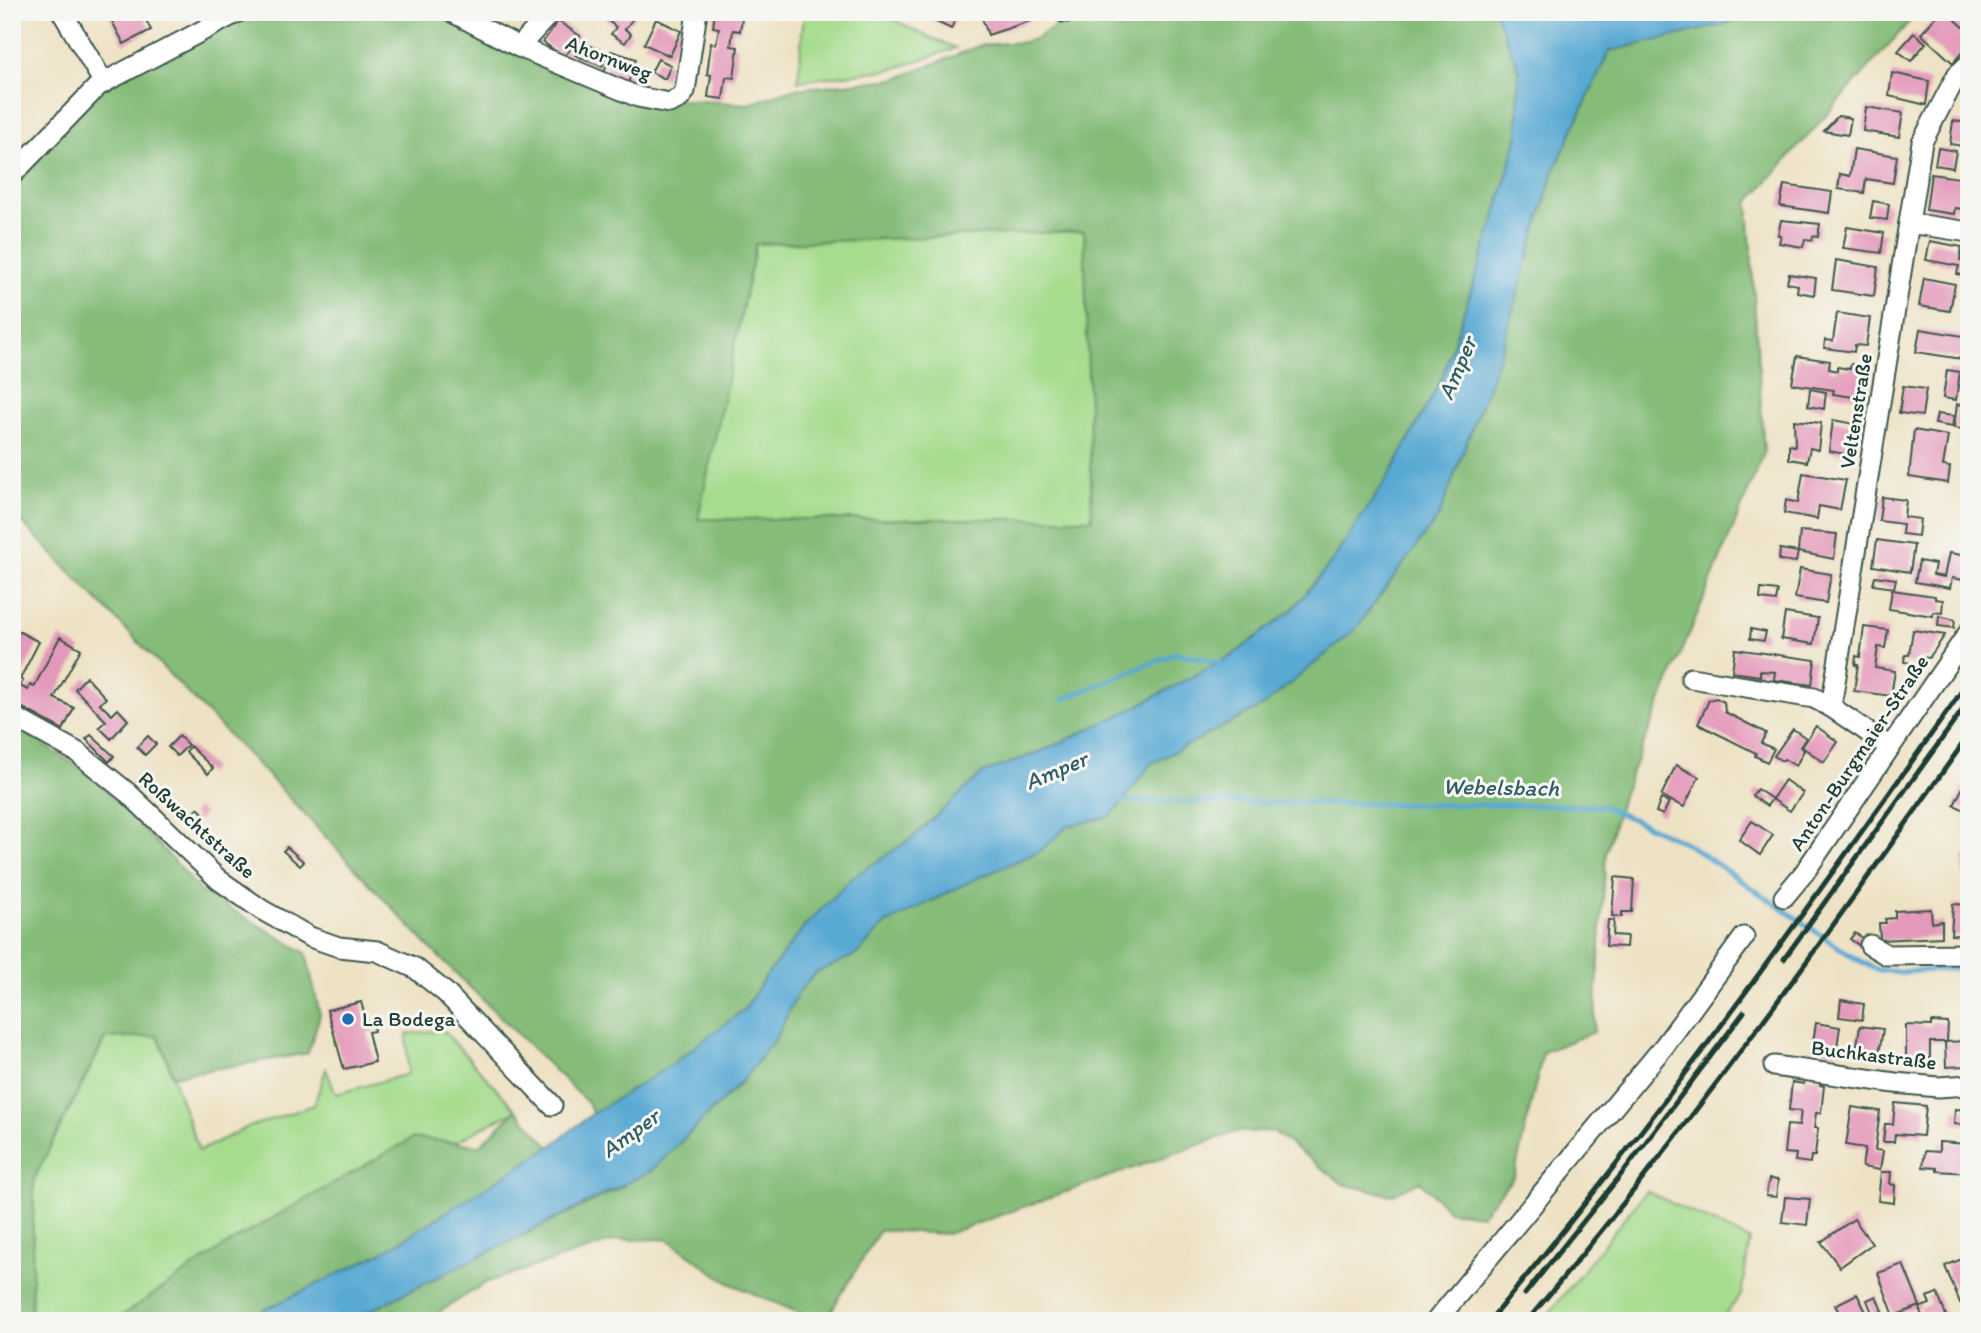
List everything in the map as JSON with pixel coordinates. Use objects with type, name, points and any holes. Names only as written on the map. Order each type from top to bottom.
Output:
[{"type":"street","points":[[62,12],[104,83]]},
{"type":"street","points":[[12,175],[99,85],[238,12]]},
{"type":"street","name":"Ahornweg","points":[[452,12],[519,47],[638,97],[669,103],[680,98],[685,91],[697,12]]},
{"type":"street","name":"Ahornweg","points":[[519,47],[551,12]]},
{"type":"street","name":"Veltenstraße","points":[[1831,707],[1922,142],[1957,75],[1969,64]]},
{"type":"street","points":[[1909,223],[1969,232]]},
{"type":"street","name":"Anton-Burgmaier-Straße","points":[[1784,897],[1804,873],[1969,632]]},
{"type":"street","points":[[1691,678],[1814,698],[1890,747]]},
{"type":"street","name":"Roßwachtstraße","points":[[12,716],[77,752],[128,793],[219,880],[262,910],[310,937],[339,947],[377,951],[415,968],[446,993],[552,1105]]},
{"type":"street","points":[[1436,1321],[1665,1045],[1744,937]]},
{"type":"street","points":[[1870,946],[1887,955],[1969,954]]},
{"type":"street","name":"Buchkastraße","points":[[1774,1066],[1895,1083],[1938,1087],[1969,1085]]},
{"type":"green space","points":[[238,12],[452,12],[638,97],[749,104],[793,89],[896,79],[981,45],[1035,39],[1078,12],[1495,12],[1519,69],[1518,135],[1495,218],[1442,378],[1392,471],[1331,563],[1292,610],[1233,655],[1130,710],[1045,750],[983,773],[912,838],[852,878],[763,980],[745,1009],[671,1065],[651,1171],[743,1080],[777,1036],[797,994],[815,973],[857,954],[885,924],[973,880],[1040,851],[1068,826],[1111,816],[1152,763],[1263,706],[1439,516],[1500,354],[1553,173],[1609,51],[1722,25],[1763,12],[1918,12],[1748,203],[1764,453],[1623,793],[1606,853],[1594,1032],[1543,1052],[1514,1177],[1481,1215],[1449,1211],[1420,1181],[1391,1195],[1343,1184],[1273,1131],[1235,1132],[947,1234],[880,1230],[825,1321],[804,1315],[729,1283],[667,1239],[617,1240],[487,1282],[425,1321],[349,1321],[624,1186],[588,1103],[427,945],[279,787],[12,512],[12,175],[99,85]],"holes":[[[1084,231],[1092,519],[698,519],[756,244]]]},
{"type":"green space","points":[[804,12],[881,12],[915,31],[956,48],[893,69],[798,81]]},
{"type":"green space","points":[[1085,231],[1092,519],[697,519],[756,244]]},
{"type":"green space","points":[[12,727],[92,776],[200,891],[306,953],[320,1015],[308,1053],[174,1076],[158,1036],[105,1038],[34,1179],[31,1321],[12,1321]]},
{"type":"green space","points":[[443,1030],[516,1110],[119,1321],[31,1321],[34,1179],[106,1038],[158,1036],[199,1151],[246,1128],[314,1105],[326,1069],[336,1094],[408,1074],[407,1034]]},
{"type":"green space","points":[[516,1110],[550,1147],[385,1251],[242,1321],[114,1321],[232,1241],[413,1138],[480,1145]]},
{"type":"green space","points":[[1646,1191],[1750,1240],[1741,1295],[1720,1321],[1543,1321]]},
{"type":"water","name":"Amper","points":[[1495,12],[1763,12],[1722,25],[1609,51],[1553,173],[1500,354],[1439,516],[1354,631],[1263,706],[1152,763],[1111,816],[1068,826],[1040,851],[973,880],[885,924],[857,954],[815,973],[797,994],[777,1036],[743,1080],[651,1171],[349,1321],[242,1321],[385,1251],[550,1147],[592,1114],[671,1065],[745,1009],[763,980],[804,927],[852,878],[912,838],[983,773],[1045,750],[1130,710],[1233,655],[1292,610],[1331,563],[1392,471],[1442,378],[1495,218],[1518,135],[1519,69]]},
{"type":"building","points":[[107,12],[142,12],[151,30],[124,44]]},
{"type":"building","points":[[525,12],[519,24],[500,14]]},
{"type":"building","points":[[597,12],[638,12],[625,29],[631,34],[625,43],[611,34],[616,27]]},
{"type":"building","points":[[715,12],[743,12],[740,31],[733,30],[731,46],[738,47],[734,78],[726,77],[723,99],[708,97],[711,75],[707,74],[711,43],[716,44],[719,28],[713,27]]},
{"type":"building","points":[[916,12],[959,12],[951,29]]},
{"type":"building","points":[[980,12],[1042,13],[1028,17],[1030,21],[988,35]]},
{"type":"building","points":[[1940,12],[1947,12],[1969,32],[1969,44],[1953,63],[1921,34]]},
{"type":"building","points":[[656,19],[681,31],[670,56],[644,44]]},
{"type":"building","points":[[558,21],[580,36],[564,57],[543,42]]},
{"type":"building","points":[[1914,33],[1926,43],[1911,61],[1898,51]]},
{"type":"building","points":[[581,42],[608,53],[602,67],[575,55]]},
{"type":"building","points":[[611,51],[636,59],[628,84],[603,76]]},
{"type":"building","points":[[658,59],[671,65],[665,79],[651,72]]},
{"type":"building","points":[[1892,73],[1929,81],[1926,105],[1889,96]]},
{"type":"building","points":[[1866,107],[1903,113],[1899,137],[1863,131]]},
{"type":"building","points":[[1838,116],[1851,118],[1848,135],[1824,131]]},
{"type":"building","points":[[1953,121],[1969,123],[1969,147],[1950,144]]},
{"type":"building","points":[[1938,148],[1956,151],[1953,168],[1935,165]]},
{"type":"building","points":[[1854,149],[1897,156],[1893,183],[1866,179],[1864,193],[1838,189],[1840,174],[1850,176]]},
{"type":"building","points":[[1931,174],[1959,178],[1958,182],[1969,183],[1969,210],[1955,208],[1954,214],[1926,210]]},
{"type":"building","points":[[1784,185],[1832,192],[1829,213],[1780,206]]},
{"type":"building","points":[[1873,201],[1889,204],[1887,220],[1870,218]]},
{"type":"building","points":[[1781,220],[1820,224],[1818,237],[1805,239],[1803,247],[1779,243]]},
{"type":"building","points":[[1847,227],[1884,233],[1881,253],[1843,248]]},
{"type":"building","points":[[1930,241],[1962,247],[1960,260],[1969,261],[1969,276],[1957,274],[1959,266],[1926,260]]},
{"type":"building","points":[[1836,260],[1878,267],[1874,296],[1832,290]]},
{"type":"building","points":[[1789,274],[1816,278],[1814,295],[1797,292],[1798,285],[1787,283]]},
{"type":"building","points":[[1924,278],[1955,284],[1950,311],[1919,306]]},
{"type":"building","points":[[1837,313],[1870,318],[1866,346],[1855,345],[1854,352],[1824,348],[1825,340],[1833,341]]},
{"type":"building","points":[[1920,329],[1969,337],[1969,360],[1916,352]]},
{"type":"building","points":[[1797,356],[1830,361],[1829,369],[1837,371],[1837,367],[1850,369],[1851,364],[1861,365],[1860,370],[1864,371],[1860,398],[1833,394],[1834,390],[1792,384]]},
{"type":"building","points":[[1947,370],[1960,372],[1956,400],[1943,398]]},
{"type":"building","points":[[1903,386],[1926,389],[1922,416],[1899,413]]},
{"type":"building","points":[[1810,389],[1826,392],[1824,409],[1808,406]]},
{"type":"building","points":[[1957,404],[1969,406],[1969,430],[1954,428]]},
{"type":"building","points":[[1937,414],[1954,416],[1952,427],[1935,424]]},
{"type":"building","points":[[1794,420],[1821,423],[1818,450],[1810,448],[1807,462],[1789,459],[1789,445],[1795,446]]},
{"type":"building","points":[[1833,420],[1855,424],[1850,455],[1829,451]]},
{"type":"building","points":[[1914,430],[1948,436],[1943,466],[1950,467],[1948,483],[1909,477]]},
{"type":"building","points":[[1803,473],[1846,480],[1840,510],[1819,506],[1817,519],[1784,513],[1786,500],[1798,503]]},
{"type":"building","points":[[1882,497],[1906,500],[1904,517],[1920,519],[1918,536],[1902,534],[1903,524],[1879,521]]},
{"type":"building","points":[[1800,531],[1837,534],[1834,559],[1798,552]]},
{"type":"building","points":[[1877,540],[1914,545],[1910,572],[1873,566]]},
{"type":"building","points":[[1780,549],[1798,552],[1796,562],[1779,560]]},
{"type":"building","points":[[1949,553],[1969,556],[1969,581],[1952,578],[1950,588],[1915,582],[1919,561],[1935,564],[1933,575],[1944,577]]},
{"type":"building","points":[[1800,569],[1831,574],[1826,603],[1795,598]]},
{"type":"building","points":[[1875,576],[1896,579],[1894,588],[1873,585]]},
{"type":"building","points":[[1761,589],[1778,591],[1776,601],[1760,599]]},
{"type":"building","points":[[1892,590],[1935,596],[1935,599],[1943,600],[1942,613],[1933,612],[1933,616],[1889,609]]},
{"type":"building","points":[[1785,613],[1818,618],[1814,644],[1781,639]]},
{"type":"building","points":[[1939,616],[1955,620],[1954,628],[1938,626]]},
{"type":"building","points":[[1864,627],[1888,630],[1885,648],[1878,647],[1875,668],[1895,671],[1891,696],[1854,691],[1858,665],[1855,665],[1856,656],[1860,657]]},
{"type":"building","points":[[1751,629],[1766,632],[1764,641],[1750,639]]},
{"type":"building","points":[[1913,630],[1945,635],[1929,658],[1920,657],[1919,664],[1904,662],[1905,655],[1909,655]]},
{"type":"building","points":[[18,631],[39,642],[20,679],[23,681],[20,686],[28,690],[30,685],[34,687],[60,637],[81,649],[54,698],[74,708],[63,730],[12,702],[12,642]]},
{"type":"building","points":[[1735,649],[1815,660],[1812,685],[1774,680],[1775,672],[1760,671],[1760,676],[1732,672]]},
{"type":"building","points":[[86,677],[106,698],[100,704],[112,715],[118,709],[128,720],[111,739],[99,727],[106,721],[75,689]]},
{"type":"building","points":[[1716,698],[1724,702],[1725,712],[1766,733],[1761,743],[1774,749],[1767,762],[1755,756],[1756,753],[1698,724],[1709,700]]},
{"type":"building","points":[[1816,726],[1838,742],[1824,762],[1802,747]]},
{"type":"building","points":[[1793,729],[1806,738],[1800,747],[1804,750],[1796,766],[1774,756]]},
{"type":"building","points":[[91,735],[114,756],[109,762],[86,739]]},
{"type":"building","points":[[148,736],[156,744],[145,755],[137,747]]},
{"type":"building","points":[[179,736],[188,745],[177,756],[168,747]]},
{"type":"building","points":[[190,746],[213,768],[208,774],[186,752]]},
{"type":"building","points":[[1676,765],[1699,777],[1684,807],[1661,796]]},
{"type":"building","points":[[1967,779],[1969,780],[1969,812],[1954,805]]},
{"type":"building","points":[[1785,780],[1803,793],[1790,811],[1772,799]]},
{"type":"building","points":[[1757,789],[1772,799],[1767,806],[1752,796]]},
{"type":"building","points":[[1661,799],[1669,802],[1663,815],[1656,812]]},
{"type":"building","points":[[198,808],[204,814],[198,821],[192,814]]},
{"type":"building","points":[[1752,821],[1773,835],[1760,855],[1739,840]]},
{"type":"building","points":[[287,847],[304,862],[300,866],[283,851]]},
{"type":"building","points":[[1964,855],[1969,856],[1969,877],[1963,876]]},
{"type":"building","points":[[1615,877],[1634,879],[1632,912],[1622,912],[1622,917],[1612,916]]},
{"type":"building","points":[[1953,904],[1969,905],[1969,936],[1951,935]]},
{"type":"building","points":[[1931,909],[1932,923],[1942,921],[1942,937],[1880,940],[1879,923],[1895,918],[1895,911]]},
{"type":"building","points":[[1608,920],[1614,920],[1613,935],[1627,936],[1626,947],[1606,946]]},
{"type":"building","points":[[1855,933],[1867,941],[1863,948],[1850,939]]},
{"type":"building","points":[[1841,1000],[1864,1004],[1862,1020],[1839,1017]]},
{"type":"building","points":[[361,1002],[368,1026],[373,1025],[374,1031],[368,1032],[375,1062],[344,1069],[327,1010]]},
{"type":"building","points":[[1931,1022],[1948,1023],[1947,1042],[1965,1041],[1966,1066],[1946,1067],[1945,1042],[1930,1042],[1930,1059],[1906,1058],[1906,1025],[1931,1026]]},
{"type":"building","points":[[1816,1023],[1840,1027],[1836,1053],[1812,1049]]},
{"type":"building","points":[[1860,1026],[1883,1029],[1879,1054],[1856,1050]]},
{"type":"building","points":[[1805,1076],[1821,1078],[1820,1085],[1824,1086],[1821,1113],[1816,1113],[1814,1128],[1818,1128],[1815,1156],[1811,1156],[1810,1163],[1795,1161],[1796,1154],[1784,1153],[1787,1125],[1799,1126],[1801,1111],[1789,1110],[1792,1082],[1804,1084]]},
{"type":"building","points":[[1895,1103],[1926,1106],[1923,1136],[1895,1134],[1894,1142],[1883,1142],[1885,1124],[1893,1124]]},
{"type":"building","points":[[1852,1107],[1880,1111],[1875,1150],[1883,1151],[1880,1170],[1862,1167],[1865,1148],[1846,1145]]},
{"type":"building","points":[[1955,1109],[1969,1110],[1969,1125],[1954,1124]]},
{"type":"building","points":[[1939,1142],[1968,1144],[1969,1173],[1937,1171],[1937,1168],[1923,1167],[1925,1151],[1939,1152]]},
{"type":"building","points":[[1881,1172],[1891,1172],[1890,1184],[1895,1185],[1894,1203],[1878,1201]]},
{"type":"building","points":[[1769,1179],[1778,1180],[1776,1197],[1766,1196]]},
{"type":"building","points":[[1969,1194],[1969,1212],[1965,1212],[1962,1195]]},
{"type":"building","points":[[1785,1197],[1810,1199],[1807,1225],[1782,1222]]},
{"type":"building","points":[[1854,1219],[1872,1244],[1840,1267],[1821,1242]]},
{"type":"building","points":[[1969,1256],[1969,1299],[1960,1303],[1945,1266]]},
{"type":"building","points":[[1903,1264],[1920,1306],[1894,1316],[1878,1273]]},
{"type":"building","points":[[1937,1293],[1947,1318],[1924,1321],[1919,1308],[1930,1304],[1927,1297]]},
{"type":"building","points":[[1857,1294],[1868,1316],[1859,1321],[1843,1321],[1835,1305]]},
{"type":"building","points":[[1876,1296],[1882,1311],[1873,1315],[1867,1300]]},
{"type":"waterway","points":[[1064,699],[1176,653],[1226,664]]},
{"type":"waterway","name":"Webelsbach","points":[[1116,801],[1603,806],[1686,843],[1856,959],[1877,970],[1902,972],[1969,968]]},
{"type":"railway","points":[[1489,1321],[1553,1244],[1676,1086],[1969,681]]},
{"type":"railway","points":[[1784,959],[1969,701]]},
{"type":"railway","points":[[1527,1321],[1699,1106],[1809,959],[1969,735]]},
{"type":"railway","points":[[1525,1294],[1624,1171],[1744,1012]]},
{"type":"place","name":"La Bodega","points":[[348,1019]]}]
